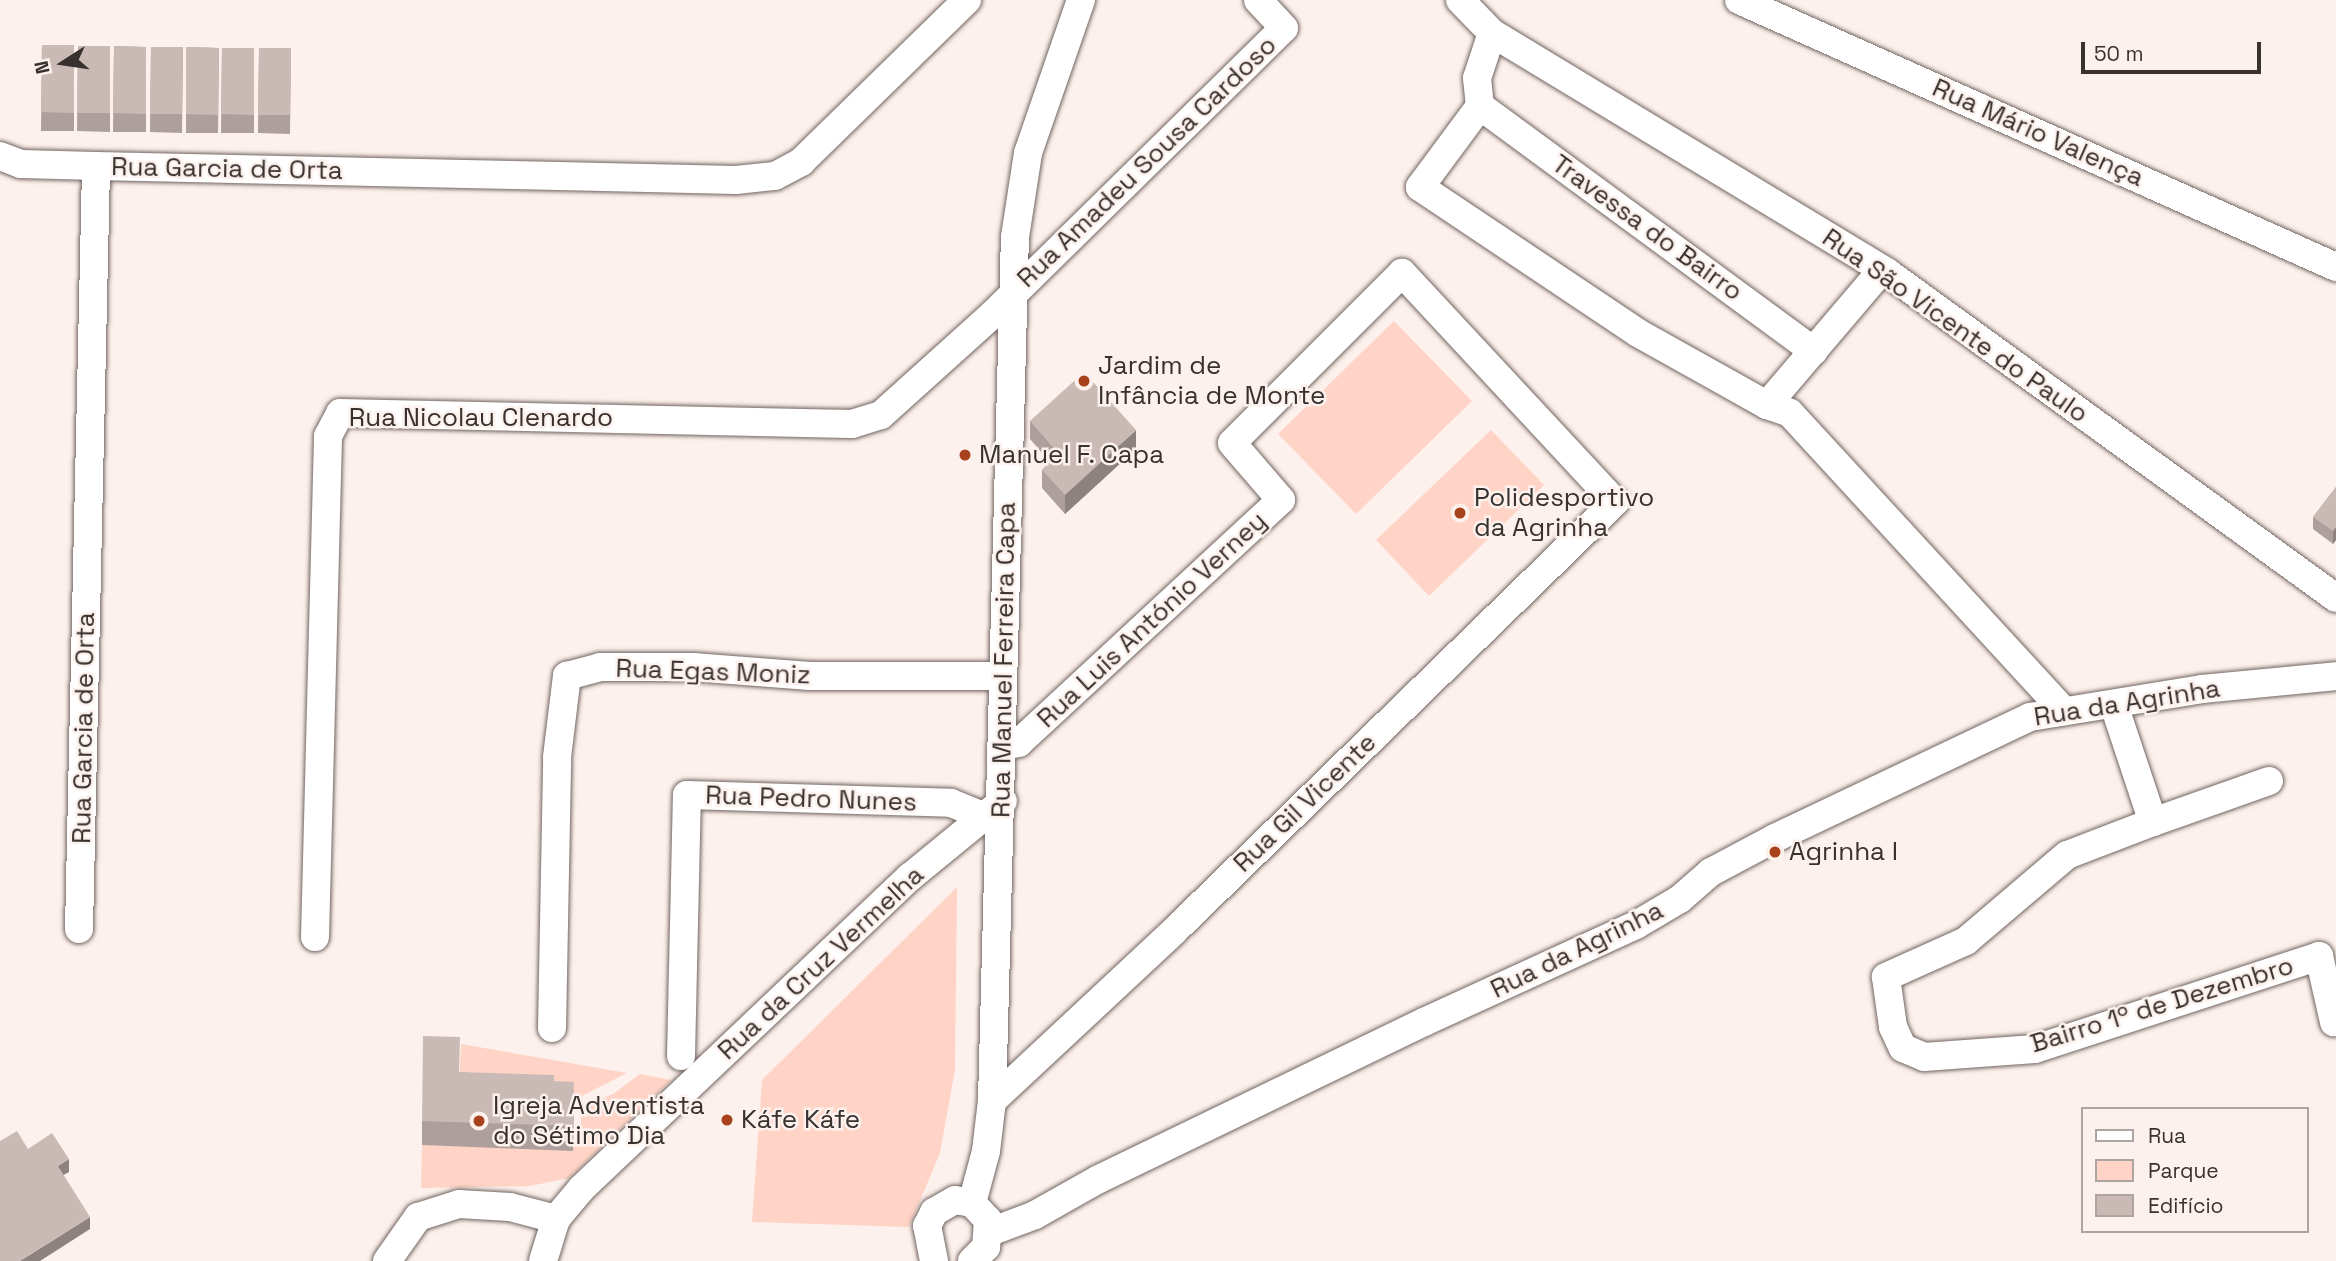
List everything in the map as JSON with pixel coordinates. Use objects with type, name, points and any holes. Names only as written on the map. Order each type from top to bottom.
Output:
[{"type":"street","name":"Rua Garcia de Orta","points":[[79,929],[96,166],[723,180],[775,176],[801,162],[967,0]]},
{"type":"street","name":"Rua Manuel Ferreira Capa","points":[[972,1203],[986,1151],[992,1101],[993,808],[1002,746],[1015,237],[1028,153],[1081,0]]},
{"type":"street","name":"Rua Amadeu Sousa Cardoso","points":[[1013,294],[1284,28],[1258,0]]},
{"type":"street","name":"Rua São Vicente do Paulo","points":[[1460,0],[1492,33],[1882,270],[2336,598]]},
{"type":"street","name":"Rua Mário Valença","points":[[1739,0],[2336,267]]},
{"type":"street","points":[[1492,33],[1478,78],[1480,106],[1420,187],[1638,333],[1767,405],[1790,413],[2064,711]]},
{"type":"street","name":"Travessa do Bairro","points":[[1480,106],[1814,351]]},
{"type":"street","points":[[0,156],[22,164],[96,166]]},
{"type":"street","points":[[1767,405],[1882,270]]},
{"type":"street","name":"Rua Luis António Verney","points":[[1002,746],[1019,743],[1281,500],[1231,443],[1402,273],[1615,502]]},
{"type":"street","name":"Rua Nicolau Clenardo","points":[[315,937],[328,436],[340,413],[852,424],[881,415],[1013,294]]},
{"type":"street","name":"Rua Gil Vicente","points":[[992,1101],[1173,932],[1615,502]]},
{"type":"street","name":"Rua Egas Moniz","points":[[552,1028],[557,757],[567,676],[600,667],[693,667],[810,676],[1003,676]]},
{"type":"street","name":"Rua da Agrinha","points":[[990,1232],[1035,1215],[1099,1179],[1412,1028],[1636,925],[1680,899],[1712,872],[1775,838],[2030,717],[2202,689],[2336,676]]},
{"type":"street","points":[[2114,705],[2153,822],[2269,781]]},
{"type":"street","name":"Rua Pedro Nunes","points":[[681,1056],[687,795],[951,803],[993,808]]},
{"type":"street","name":"Rua da Cruz Vermelha","points":[[543,1261],[555,1219],[582,1188],[911,877],[993,808]]},
{"type":"street","name":"Bairro 1º de Dezembro","points":[[2153,822],[2067,855],[1966,941],[1886,977],[1893,1027],[1903,1048],[1924,1057],[2035,1049],[2319,956],[2334,1022]]},
{"type":"street","points":[[955,1200],[972,1203],[988,1220],[990,1232],[986,1247],[955,1259],[927,1226],[934,1212],[955,1200]]},
{"type":"street","points":[[387,1261],[418,1217],[459,1204],[510,1207],[555,1219]]},
{"type":"green space","name":"Polidesportivo da Agrinha","points":[[1394,321],[1472,401],[1356,514],[1278,434]]},
{"type":"green space","name":"Polidesportivo da Agrinha","points":[[1491,430],[1544,485],[1429,596],[1376,540]]},
{"type":"green space","points":[[957,887],[955,1070],[940,1153],[909,1227],[752,1222],[762,1080]]},
{"type":"green space","points":[[461,1044],[627,1073],[576,1099],[459,1096]]},
{"type":"green space","points":[[640,1074],[671,1080],[569,1178],[530,1186],[421,1188],[422,1145],[581,1147],[581,1108],[613,1094]]},
{"type":"building","points":[[42,45],[74,45],[74,113],[41,112]]},
{"type":"building","points":[[78,46],[110,46],[110,113],[77,113]]},
{"type":"building","points":[[114,46],[146,47],[146,114],[113,113]]},
{"type":"building","points":[[151,47],[183,47],[182,114],[150,114]]},
{"type":"building","points":[[186,47],[219,48],[218,115],[186,114]]},
{"type":"building","points":[[222,48],[254,48],[254,115],[221,114]]},
{"type":"building","points":[[259,48],[291,48],[290,115],[258,115]]},
{"type":"building","points":[[1084,372],[1136,430],[1065,495],[1042,470],[1059,454],[1030,421]]},
{"type":"building","points":[[2336,487],[2336,527],[2333,531],[2313,517]]},
{"type":"building","points":[[423,1036],[460,1037],[459,1072],[554,1075],[554,1081],[574,1082],[573,1126],[422,1121]]},
{"type":"building","points":[[17,1131],[28,1149],[52,1133],[69,1159],[58,1166],[90,1217],[20,1261],[0,1261],[0,1141]]},
{"type":"place","name":"Jardim de Infância de Monte","points":[[1084,381]]},
{"type":"place","name":"Manuel F. Capa","points":[[965,455]]},
{"type":"place","name":"Polidesportivo da Agrinha","points":[[1460,513]]},
{"type":"place","name":"Agrinha I","points":[[1775,852]]},
{"type":"place","name":"Káfe Káfe","points":[[727,1120]]},
{"type":"place","name":"Igreja Adventista do Sétimo Dia","points":[[479,1121]]}]
